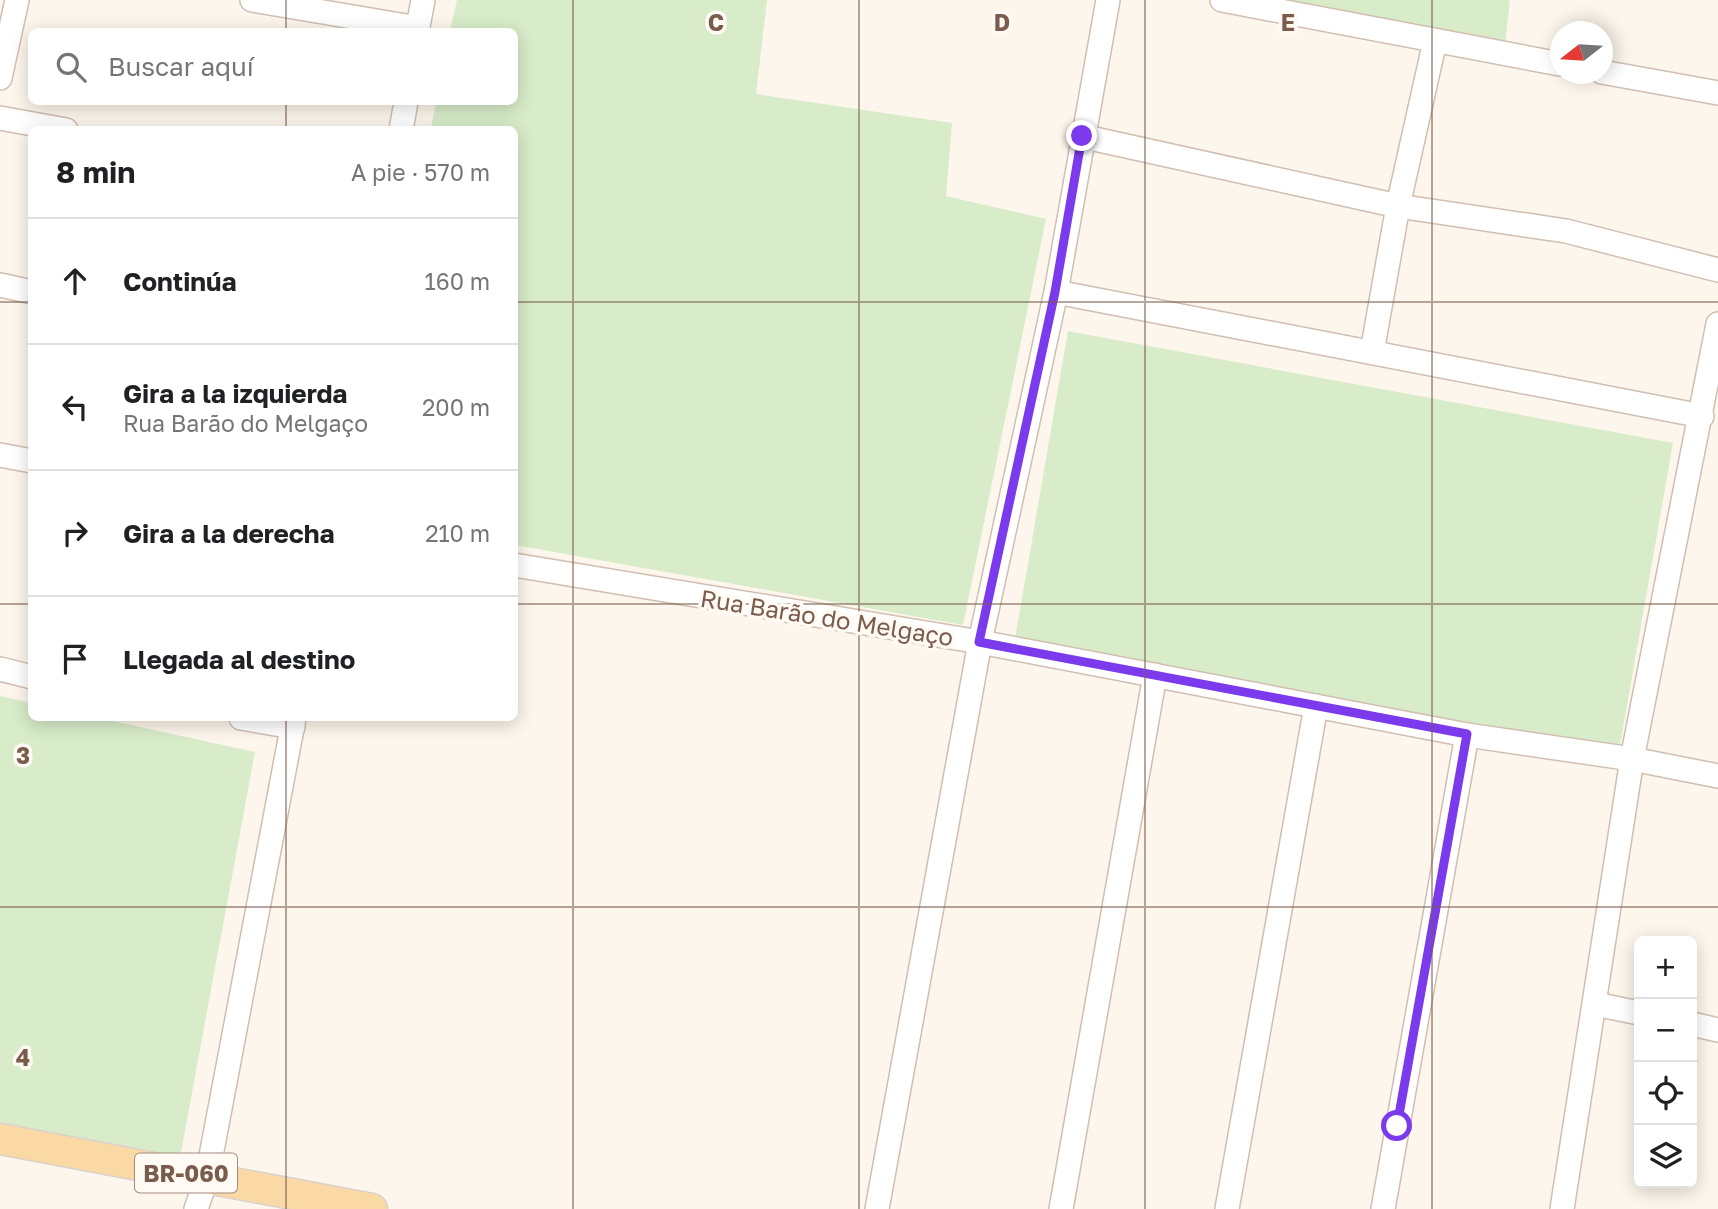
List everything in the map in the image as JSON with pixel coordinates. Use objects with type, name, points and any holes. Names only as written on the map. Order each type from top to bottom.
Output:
[{"type":"main road","name":"BR-060","points":[[0,1139],[372,1209]]},
{"type":"street","points":[[0,78],[17,0]]},
{"type":"street","points":[[252,0],[406,28]]},
{"type":"street","points":[[417,28],[423,0]]},
{"type":"street","points":[[877,1209],[979,642],[1055,292],[1108,0]]},
{"type":"street","points":[[1222,0],[1550,62]]},
{"type":"street","points":[[1372,352],[1398,206],[1435,41]]},
{"type":"street","points":[[1613,74],[1718,93]]},
{"type":"street","points":[[402,126],[405,105]]},
{"type":"street","points":[[0,118],[44,126]]},
{"type":"street","points":[[1082,136],[1398,206],[1566,231],[1718,270]]},
{"type":"street","points":[[0,285],[28,291]]},
{"type":"street","points":[[1055,292],[1702,416]]},
{"type":"street","points":[[1562,1209],[1632,759],[1702,416],[1718,324]]},
{"type":"street","points":[[0,455],[28,460]]},
{"type":"street","name":"Rua Barão do Melgaço","points":[[518,566],[979,642],[1467,734],[1632,759],[1718,776]]},
{"type":"street","points":[[0,669],[28,676]]},
{"type":"street","points":[[1061,1209],[1155,675]]},
{"type":"street","points":[[1227,1209],[1316,706]]},
{"type":"street","points":[[196,1209],[207,1177],[293,722]]},
{"type":"street","points":[[1383,1209],[1467,734]]},
{"type":"street","points":[[1595,1004],[1634,1012]]},
{"type":"street","points":[[1697,1025],[1718,1030]]},
{"type":"green space","points":[[457,0],[767,0],[756,94],[952,123],[946,196],[1046,219],[963,625],[518,546],[518,126],[432,126],[435,105],[518,105],[518,28],[451,28]]},
{"type":"green space","points":[[1278,0],[1510,0],[1505,45]]},
{"type":"green space","points":[[1068,331],[1673,443],[1619,751],[1015,639]]},
{"type":"green space","points":[[0,696],[28,702],[28,721],[113,721],[255,752],[179,1163],[0,1129]]},
{"type":"route","points":[[1082,136],[1055,292],[979,642],[1467,734],[1397,1126]]}]
